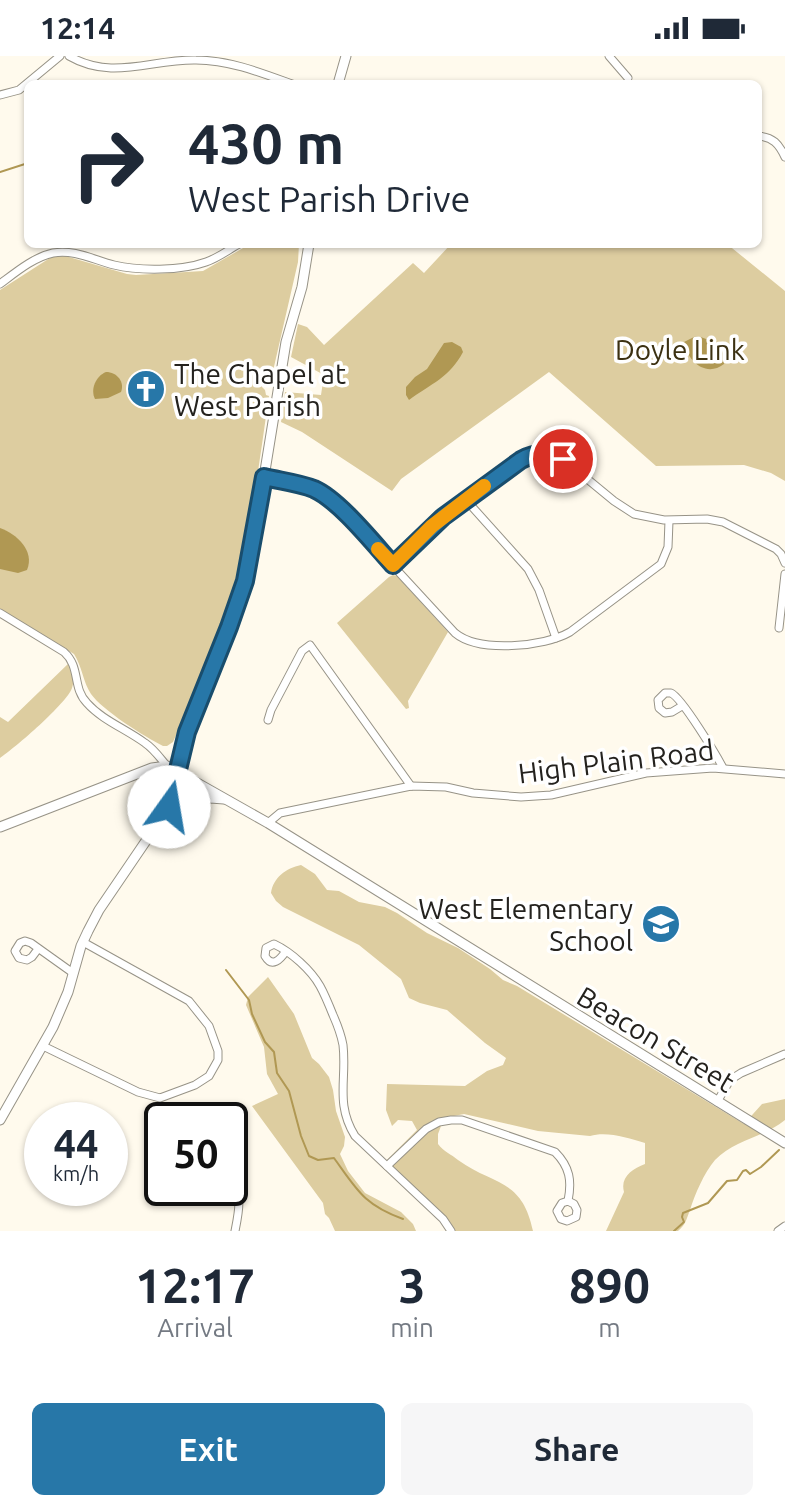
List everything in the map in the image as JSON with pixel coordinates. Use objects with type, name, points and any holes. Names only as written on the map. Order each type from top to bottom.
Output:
[{"type":"main road","points":[[339,80],[346,56]]},
{"type":"main road","points":[[165,815],[174,791],[187,732],[242,590],[286,342],[302,287],[308,248]]},
{"type":"main road","points":[[0,827],[152,768],[167,766]]},
{"type":"main road","name":"Beacon Street","points":[[167,766],[268,823],[785,1143]]},
{"type":"main road","points":[[0,1120],[62,1009],[83,942],[99,910],[165,815],[176,804],[199,797],[227,799]]},
{"type":"street","points":[[31,80],[60,56]]},
{"type":"street","points":[[69,56],[92,66],[115,69],[199,60],[254,70],[281,80]]},
{"type":"street","points":[[609,56],[628,78]]},
{"type":"street","points":[[0,95],[24,86]]},
{"type":"street","points":[[762,136],[777,143],[785,157]]},
{"type":"street","points":[[0,284],[35,260],[55,252],[75,253],[115,265],[147,269],[199,264],[233,248]]},
{"type":"street","points":[[393,565],[432,526],[524,458],[538,454],[563,459],[627,511],[669,521],[707,519],[723,522],[776,549],[785,563]]},
{"type":"street","points":[[264,477],[306,486],[336,504],[450,628],[463,639],[484,644],[532,643],[570,632],[661,564],[668,547],[669,521]]},
{"type":"street","points":[[466,500],[528,569],[556,638]]},
{"type":"street","points":[[779,628],[785,574]]},
{"type":"street","points":[[0,613],[72,659],[84,701],[100,715],[148,745],[167,766]]},
{"type":"street","points":[[268,720],[302,651],[310,645],[411,786]]},
{"type":"street","points":[[682,706],[723,768]]},
{"type":"street","name":"High Plain Road","points":[[268,823],[280,813],[411,786],[446,787],[521,797],[551,795],[646,773],[723,768],[785,774]]},
{"type":"street","points":[[43,1046],[138,1092],[160,1098],[195,1085],[209,1076],[218,1060],[209,1026],[189,1001],[83,942]]},
{"type":"street","points":[[38,949],[73,973]]},
{"type":"street","points":[[286,951],[320,985],[339,1029],[343,1048],[342,1104],[348,1125],[355,1136],[443,1219],[451,1231]]},
{"type":"street","points":[[717,1102],[730,1080],[785,1054]]},
{"type":"street","points":[[387,1166],[426,1129],[439,1122],[462,1120],[555,1152],[568,1171],[568,1201]]},
{"type":"street","points":[[235,1231],[238,1206]]},
{"type":"street","points":[[778,1231],[785,1226]]},
{"type":"green space","points":[[243,248],[299,248],[273,371],[263,377],[261,386],[269,396],[243,554],[231,597],[191,701],[173,742],[163,746],[104,708],[88,689],[74,654],[0,609],[0,290],[53,256],[62,255],[127,274],[203,271]]},
{"type":"green space","name":"Doyle Link","points":[[447,248],[732,248],[785,291],[785,481],[744,465],[656,466],[549,372],[401,479],[392,491],[302,432],[281,422],[285,392],[321,395],[324,375],[291,357],[298,324],[307,327],[324,345],[413,263],[424,273]]},
{"type":"green space","points":[[393,575],[448,632],[406,709],[337,623]]},
{"type":"green space","points":[[69,663],[73,681],[68,695],[40,725],[0,758],[0,717],[8,722]]},
{"type":"green space","points":[[301,865],[315,874],[327,890],[339,891],[359,902],[385,907],[397,913],[744,1124],[762,1104],[785,1099],[785,1120],[731,1148],[715,1160],[700,1184],[686,1222],[678,1231],[606,1231],[624,1192],[625,1178],[645,1164],[645,1143],[610,1135],[538,1131],[464,1114],[444,1118],[438,1144],[471,1168],[514,1192],[522,1201],[533,1231],[455,1231],[387,1160],[417,1130],[412,1121],[398,1120],[392,1126],[386,1110],[387,1084],[465,1086],[487,1071],[503,1065],[506,1058],[447,1010],[409,998],[401,979],[359,945],[276,901],[271,893],[277,878]]},
{"type":"green space","points":[[268,977],[294,1014],[312,1058],[329,1077],[345,1137],[340,1154],[348,1171],[365,1193],[401,1212],[416,1231],[335,1231],[325,1214],[323,1203],[252,1106],[278,1094],[267,1074],[264,1047],[246,1005],[248,997]]},
{"type":"shaded area","points":[[696,336],[709,340],[725,355],[724,364],[711,369],[693,361],[684,342]]},
{"type":"shaded area","points":[[452,342],[463,352],[458,361],[409,400],[406,387],[427,369],[444,343]]},
{"type":"shaded area","points":[[106,372],[119,378],[121,392],[108,398],[95,399],[95,383]]},
{"type":"shaded area","points":[[0,528],[13,534],[23,544],[29,556],[27,570],[18,573],[0,569]]},
{"type":"waterway","points":[[0,172],[24,164]]},
{"type":"waterway","points":[[226,970],[249,1000],[265,1042],[274,1052],[277,1073],[289,1091],[309,1156],[318,1160],[334,1158],[370,1202],[403,1219]]},
{"type":"waterway","points":[[674,1231],[684,1222],[683,1213],[708,1203],[727,1181],[737,1180],[746,1170],[750,1174],[779,1150]]},
{"type":"slow traffic","points":[[378,549],[393,565],[432,526],[484,486]]},
{"type":"place","name":"The Chapel at West Parish","points":[[146,389]]},
{"type":"place","name":"West Elementary School","points":[[661,924]]},
{"type":"route","points":[[169,807],[187,732],[245,581],[264,477],[317,490],[336,504],[393,565],[432,526],[521,460],[543,454],[563,459]]}]
